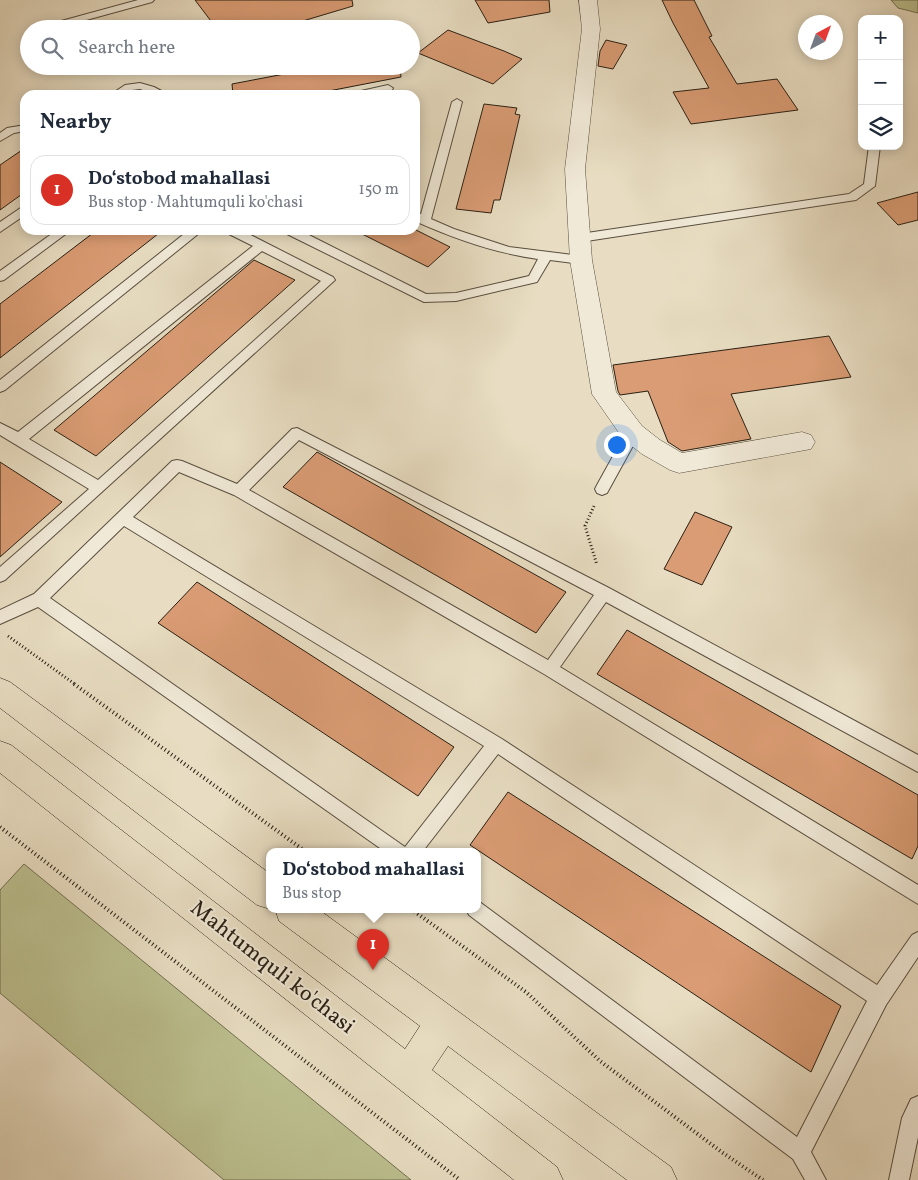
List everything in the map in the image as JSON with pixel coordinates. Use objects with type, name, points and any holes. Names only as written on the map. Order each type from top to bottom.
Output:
[{"type":"main road","points":[[0,690],[266,890]]},
{"type":"main road","name":"Mahtumquli ko'chasi","points":[[4,766],[544,1180]]},
{"type":"main road","points":[[296,913],[658,1180]]},
{"type":"main road","points":[[409,1075],[443,1022]]},
{"type":"street","points":[[588,0],[591,29],[576,169],[581,260],[604,394],[633,433],[652,448],[679,463],[802,442]]},
{"type":"lane","points":[[75,20],[149,0]]},
{"type":"lane","points":[[122,90],[143,85],[154,90]]},
{"type":"lane","points":[[379,90],[388,88]]},
{"type":"lane","points":[[457,102],[420,218],[450,232],[508,251],[581,260]]},
{"type":"lane","points":[[0,138],[11,130],[20,129]]},
{"type":"lane","points":[[580,238],[852,197],[869,186],[874,150]]},
{"type":"lane","points":[[0,228],[20,213]]},
{"type":"lane","points":[[0,277],[58,235]]},
{"type":"lane","points":[[0,387],[191,235]]},
{"type":"lane","points":[[0,576],[330,280],[241,235]]},
{"type":"lane","points":[[299,235],[424,298],[456,297],[533,279],[546,256]]},
{"type":"lane","points":[[19,439],[262,245]]},
{"type":"lane","points":[[0,428],[99,488]]},
{"type":"lane","points":[[239,491],[297,433],[598,590],[918,764]]},
{"type":"lane","points":[[602,489],[633,433]]},
{"type":"lane","points":[[0,617],[40,599],[177,464],[239,491],[550,669],[918,895]]},
{"type":"lane","points":[[122,518],[496,744],[879,998]]},
{"type":"lane","points":[[550,669],[598,590]]},
{"type":"lane","points":[[40,599],[394,848]]},
{"type":"lane","points":[[414,848],[496,744]]},
{"type":"lane","points":[[480,913],[800,1152],[816,1180]]},
{"type":"lane","points":[[800,1152],[879,998],[918,941]]},
{"type":"lane","points":[[899,1180],[912,1118],[918,1106]]},
{"type":"path","points":[[598,590],[600,574],[585,526],[602,489]]},
{"type":"path","points":[[0,630],[301,848]]},
{"type":"path","points":[[0,827],[460,1180]]},
{"type":"path","points":[[417,913],[526,992],[600,1061],[723,1153],[763,1180]]},
{"type":"green space","points":[[891,0],[918,0],[918,13],[898,8]]},
{"type":"green space","points":[[24,864],[411,1180],[224,1180],[0,993],[0,890]]},
{"type":"building","points":[[195,0],[352,0],[353,6],[306,20],[210,20]]},
{"type":"building","points":[[475,0],[549,0],[550,12],[488,23]]},
{"type":"building","points":[[662,0],[694,0],[712,36],[709,37],[737,84],[777,79],[798,110],[691,124],[673,92],[709,88]]},
{"type":"building","points":[[448,30],[522,59],[493,84],[420,54],[420,51]]},
{"type":"building","points":[[606,40],[627,45],[613,69],[598,66],[600,51]]},
{"type":"building","points":[[279,75],[401,75],[401,77],[334,90],[233,90],[232,84]]},
{"type":"building","points":[[484,104],[517,108],[515,114],[520,115],[500,200],[494,200],[491,213],[456,209]]},
{"type":"building","points":[[20,151],[20,196],[0,210],[0,165]]},
{"type":"building","points":[[918,192],[918,220],[898,225],[877,203]]},
{"type":"building","points":[[420,232],[450,247],[428,267],[364,235],[420,235]]},
{"type":"building","points":[[90,235],[157,235],[0,358],[0,304]]},
{"type":"building","points":[[254,260],[295,280],[96,456],[54,430]]},
{"type":"building","points":[[829,336],[851,377],[731,394],[751,439],[682,451],[668,442],[648,391],[620,395],[618,391],[613,365]]},
{"type":"building","points":[[317,452],[566,592],[536,633],[283,487]]},
{"type":"building","points":[[0,462],[62,502],[0,557]]},
{"type":"building","points":[[695,512],[732,527],[702,585],[664,569]]},
{"type":"building","points":[[197,582],[454,747],[418,796],[158,623]]},
{"type":"building","points":[[627,630],[918,795],[918,846],[912,859],[597,674]]},
{"type":"building","points":[[508,792],[841,1006],[811,1072],[481,852],[481,848],[475,848],[470,845]]},
{"type":"place","name":"Doʻstobod mahallasi","points":[[373,970]]}]
